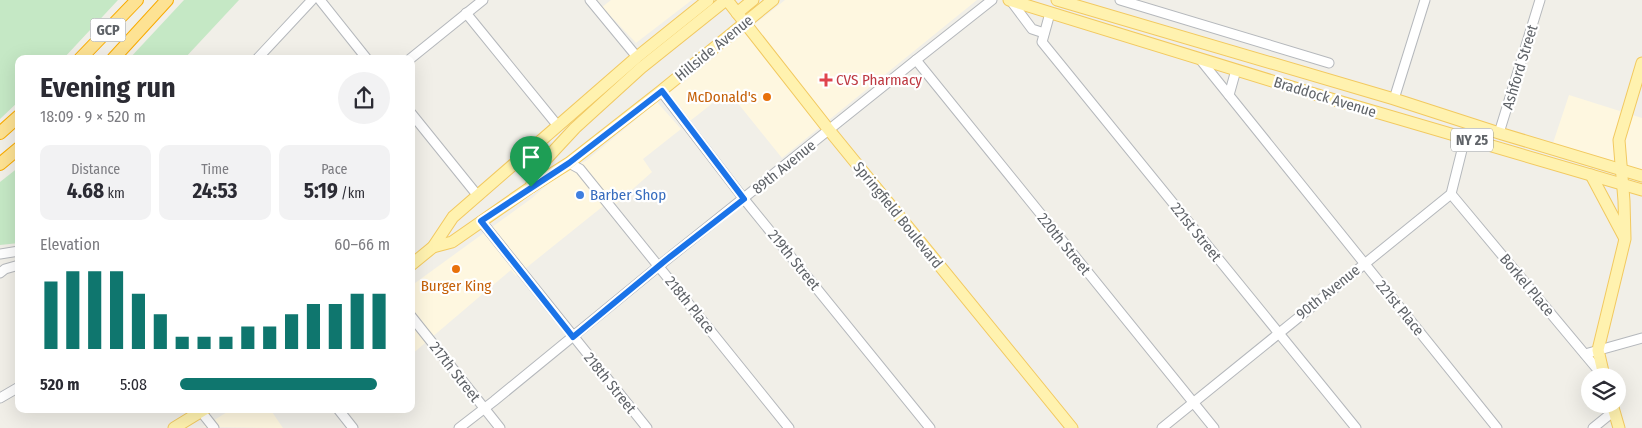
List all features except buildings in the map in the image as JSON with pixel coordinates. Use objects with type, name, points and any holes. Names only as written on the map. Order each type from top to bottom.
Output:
[{"type":"highway","name":"GCP","points":[[84,55],[137,0]]},
{"type":"highway","name":"GCP","points":[[117,55],[168,0]]},
{"type":"highway","points":[[0,133],[15,120]]},
{"type":"highway","points":[[0,164],[15,151]]},
{"type":"main road","name":"Hillside Avenue","points":[[415,262],[433,247],[454,218],[478,196],[637,57],[708,0]]},
{"type":"main road","name":"Springfield Boulevard","points":[[727,0],[1072,428]]},
{"type":"main road","points":[[531,187],[536,170],[575,128],[641,68],[727,0]]},
{"type":"main road","points":[[741,18],[753,0]]},
{"type":"main road","name":"Hillside Avenue","points":[[433,247],[452,242],[569,163],[662,91],[741,18],[773,0]]},
{"type":"main road","name":"Braddock Avenue","points":[[1010,0],[1321,96],[1642,190]]},
{"type":"main road","name":"Braddock Avenue","points":[[1057,0],[1394,99],[1642,176]]},
{"type":"main road","points":[[1602,368],[1598,350],[1626,228],[1619,140],[1642,63]]},
{"type":"main road","points":[[1321,96],[1326,79]]},
{"type":"main road","points":[[1591,175],[1625,239]]},
{"type":"main road","points":[[174,428],[197,413]]},
{"type":"main road","points":[[1615,413],[1620,428]]},
{"type":"street","points":[[261,55],[312,0]]},
{"type":"street","points":[[320,0],[364,55]]},
{"type":"street","points":[[415,55],[483,0]]},
{"type":"street","points":[[590,0],[637,57]]},
{"type":"street","name":"89th Avenue","points":[[459,428],[992,0]]},
{"type":"street","points":[[1010,0],[1032,29],[1044,33],[1050,12]]},
{"type":"street","points":[[1120,0],[1329,63]]},
{"type":"street","points":[[1394,99],[1425,0]]},
{"type":"street","name":"Ashford Street","points":[[1499,133],[1540,0]]},
{"type":"street","points":[[466,13],[558,126]]},
{"type":"street","name":"221st Street","points":[[1044,33],[1042,42],[1356,428]]},
{"type":"street","name":"221st Place","points":[[1199,58],[1497,428]]},
{"type":"street","name":"220th Street","points":[[916,60],[1214,428]]},
{"type":"street","points":[[1229,95],[1236,70]]},
{"type":"street","name":"219th Street","points":[[662,91],[744,199],[930,428]]},
{"type":"street","points":[[415,119],[478,196]]},
{"type":"street","points":[[1451,194],[1465,138]]},
{"type":"street","name":"218th Place","points":[[569,163],[580,169],[789,428]]},
{"type":"street","name":"90th Avenue","points":[[1162,428],[1451,194]]},
{"type":"street","name":"Borkel Place","points":[[1451,194],[1597,368]]},
{"type":"street","name":"218th Street","points":[[481,221],[646,428]]},
{"type":"street","points":[[0,254],[15,252]]},
{"type":"street","points":[[2,270],[15,252]]},
{"type":"street","points":[[2,270],[15,266]]},
{"type":"street","name":"217th Street","points":[[415,321],[500,428]]},
{"type":"street","points":[[1585,354],[1642,338]]},
{"type":"street","points":[[0,398],[15,389]]},
{"type":"street","points":[[204,413],[214,428]]},
{"type":"street","points":[[341,413],[353,428]]},
{"type":"street","points":[[1593,428],[1607,413]]},
{"type":"shaded area","points":[[611,0],[692,0],[636,43],[602,7]]},
{"type":"shaded area","points":[[785,0],[977,0],[782,158],[728,91],[690,121],[668,94]]},
{"type":"shaded area","points":[[1569,95],[1642,118],[1642,172],[1552,146]]},
{"type":"shaded area","points":[[657,102],[681,129],[643,159],[652,172],[616,204],[612,199],[516,276],[511,270],[415,352],[415,283],[532,198],[554,179],[587,160]]},
{"type":"shaded area","points":[[226,413],[273,413],[283,428],[203,427]]},
{"type":"green space","points":[[0,0],[118,0],[67,55],[15,55],[15,105],[0,119]]},
{"type":"green space","points":[[184,0],[239,0],[188,55],[133,55]]},
{"type":"green space","points":[[15,170],[15,243],[0,245],[0,182]]},
{"type":"place","name":"CVS Pharmacy","points":[[826,80]]},
{"type":"place","name":"McDonald's","points":[[767,97]]},
{"type":"place","name":"Barber Shop","points":[[580,195]]},
{"type":"place","name":"Burger King","points":[[456,269]]},
{"type":"route","points":[[662,91],[744,199],[666,260],[573,337],[481,221],[531,187],[569,163],[662,91]]}]
